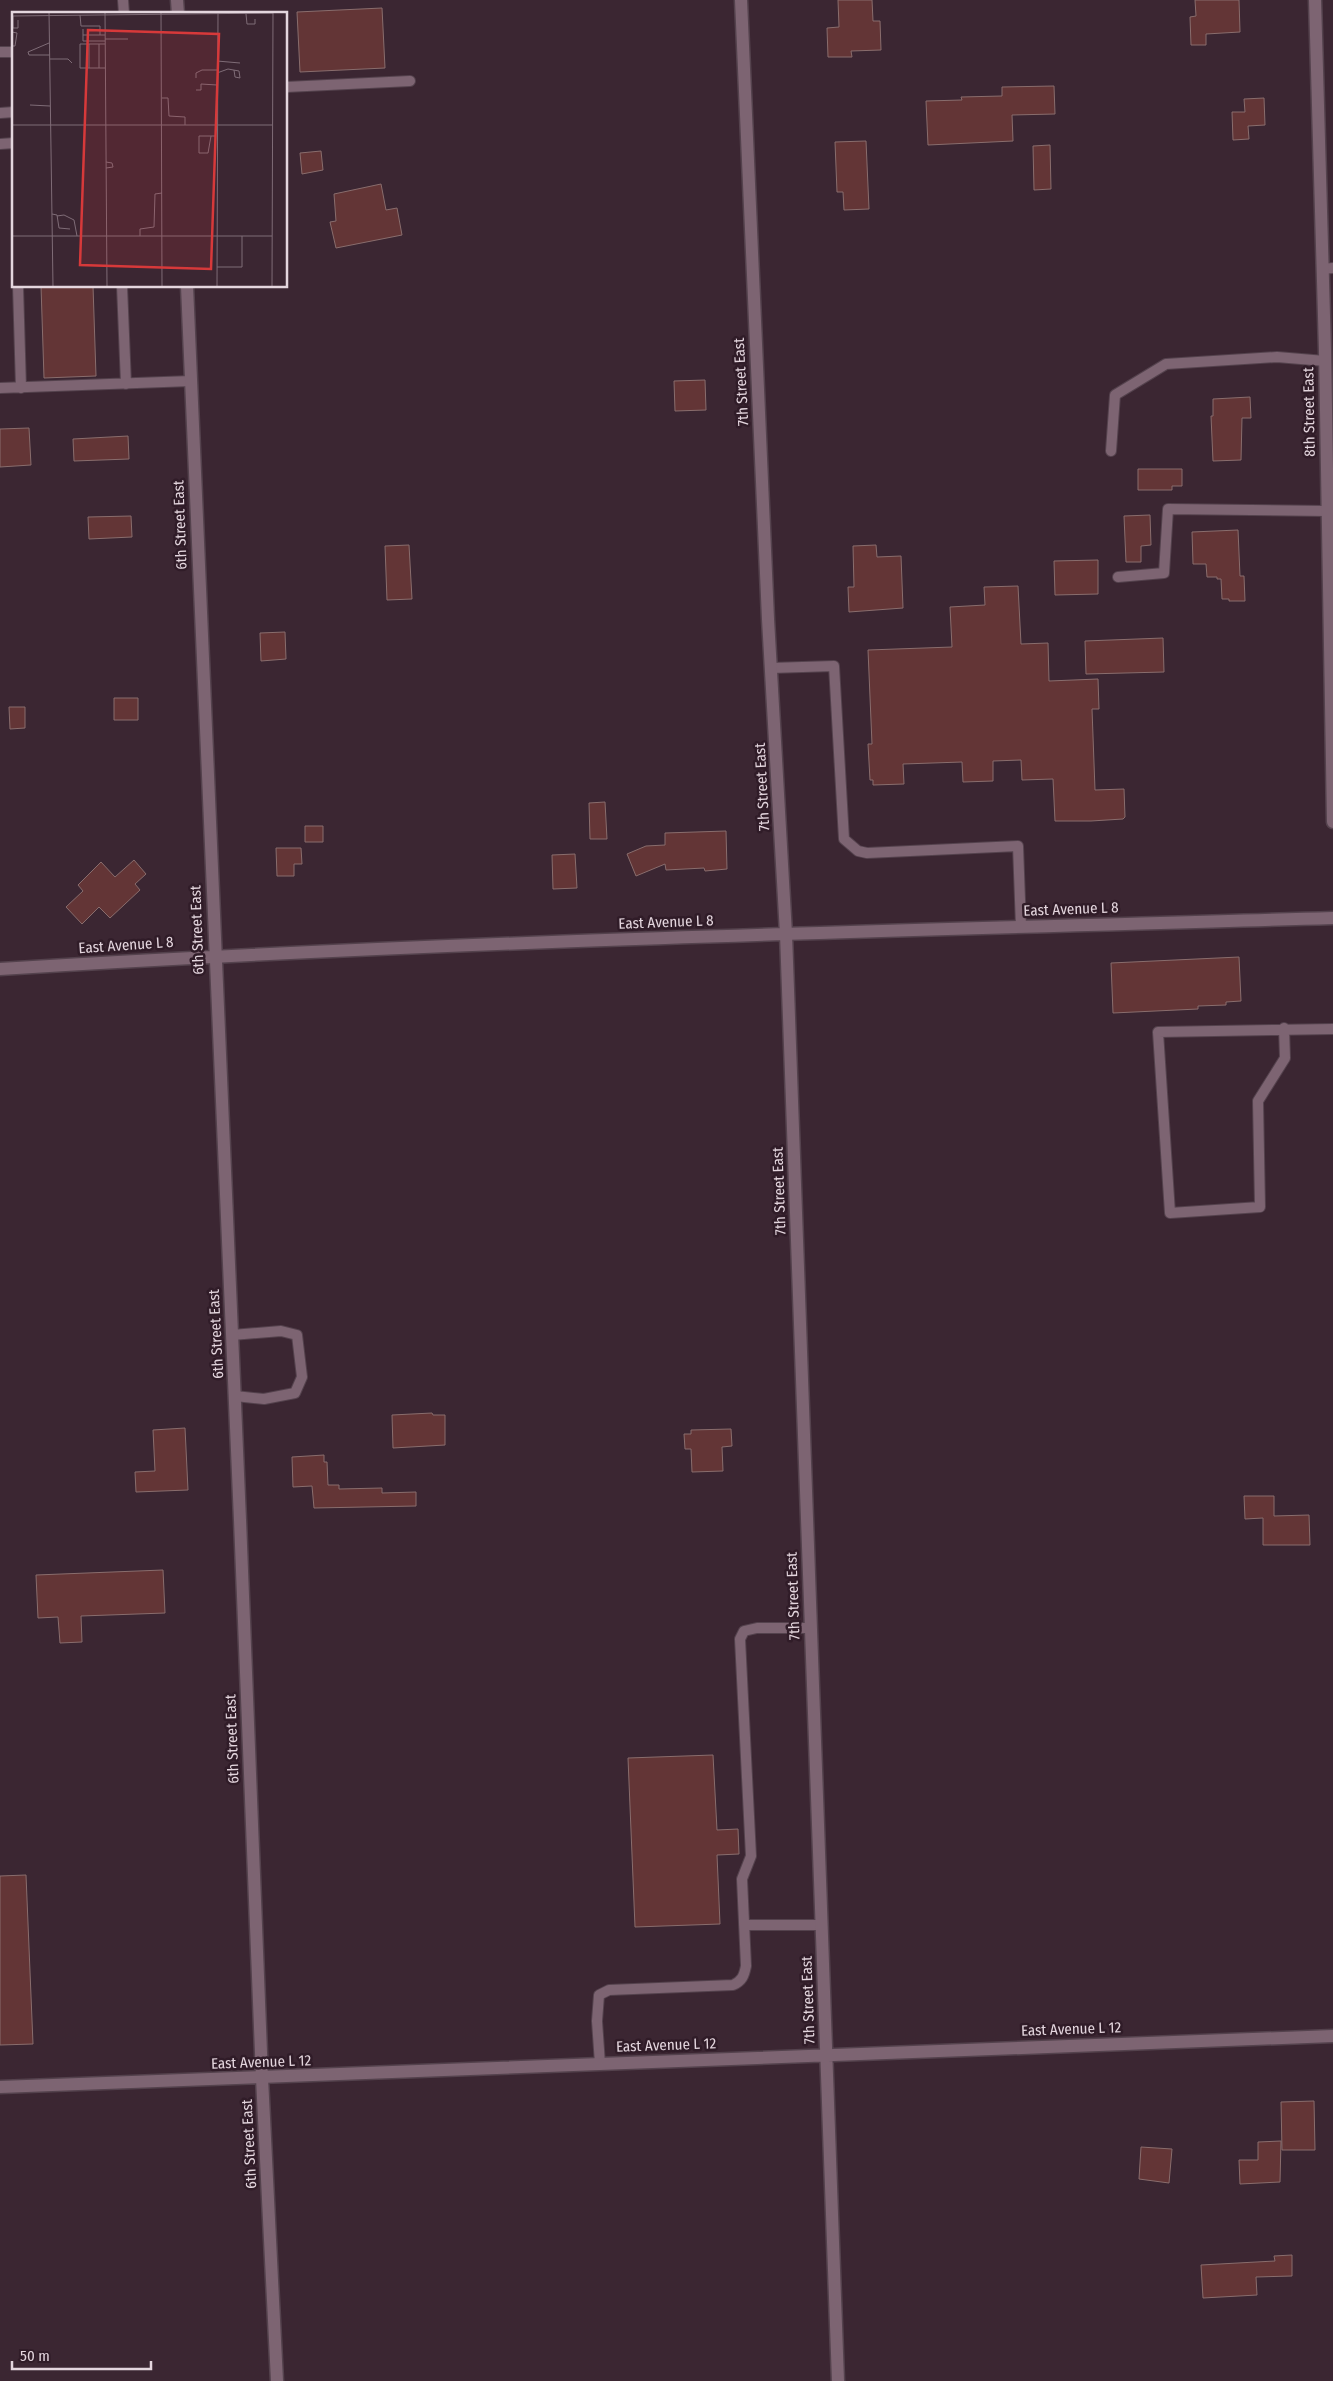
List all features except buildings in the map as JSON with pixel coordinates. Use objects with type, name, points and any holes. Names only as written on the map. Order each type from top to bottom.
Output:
[{"type":"street","name":"7th Street East","points":[[740,0],[771,668],[786,934],[838,2381]]},
{"type":"street","name":"8th Street East","points":[[1315,0],[1328,268],[1325,361],[1329,387],[1328,511],[1333,822]]},
{"type":"street","name":"6th Street East","points":[[187,288],[276,2381]]},
{"type":"street","name":"East Avenue L 8","points":[[0,969],[215,956],[786,934],[1333,918]]},
{"type":"street","name":"East Avenue L 12","points":[[0,2087],[1333,2036]]},
{"type":"lane","points":[[288,87],[410,81]]},
{"type":"lane","points":[[18,288],[21,388]]},
{"type":"lane","points":[[122,288],[126,384]]},
{"type":"lane","points":[[1111,451],[1115,395],[1166,364],[1277,357],[1325,361]]},
{"type":"lane","points":[[0,388],[191,382]]},
{"type":"lane","points":[[1118,577],[1164,573],[1168,509],[1328,511]]},
{"type":"lane","points":[[771,668],[834,666],[844,839],[851,846],[867,853],[1018,846],[1021,927]]},
{"type":"lane","points":[[1284,1028],[1285,1058],[1258,1101],[1260,1207],[1170,1213],[1158,1032],[1284,1028],[1333,1029]]},
{"type":"lane","points":[[232,1335],[281,1330],[296,1335],[300,1346],[302,1377],[295,1393],[264,1398],[235,1396]]},
{"type":"lane","points":[[600,2064],[597,2021],[600,1995],[608,1990],[733,1984],[739,1982],[744,1975],[746,1966],[742,1878],[751,1856],[740,1639],[744,1631],[757,1628],[811,1628]]},
{"type":"lane","points":[[744,1925],[822,1924]]}]
